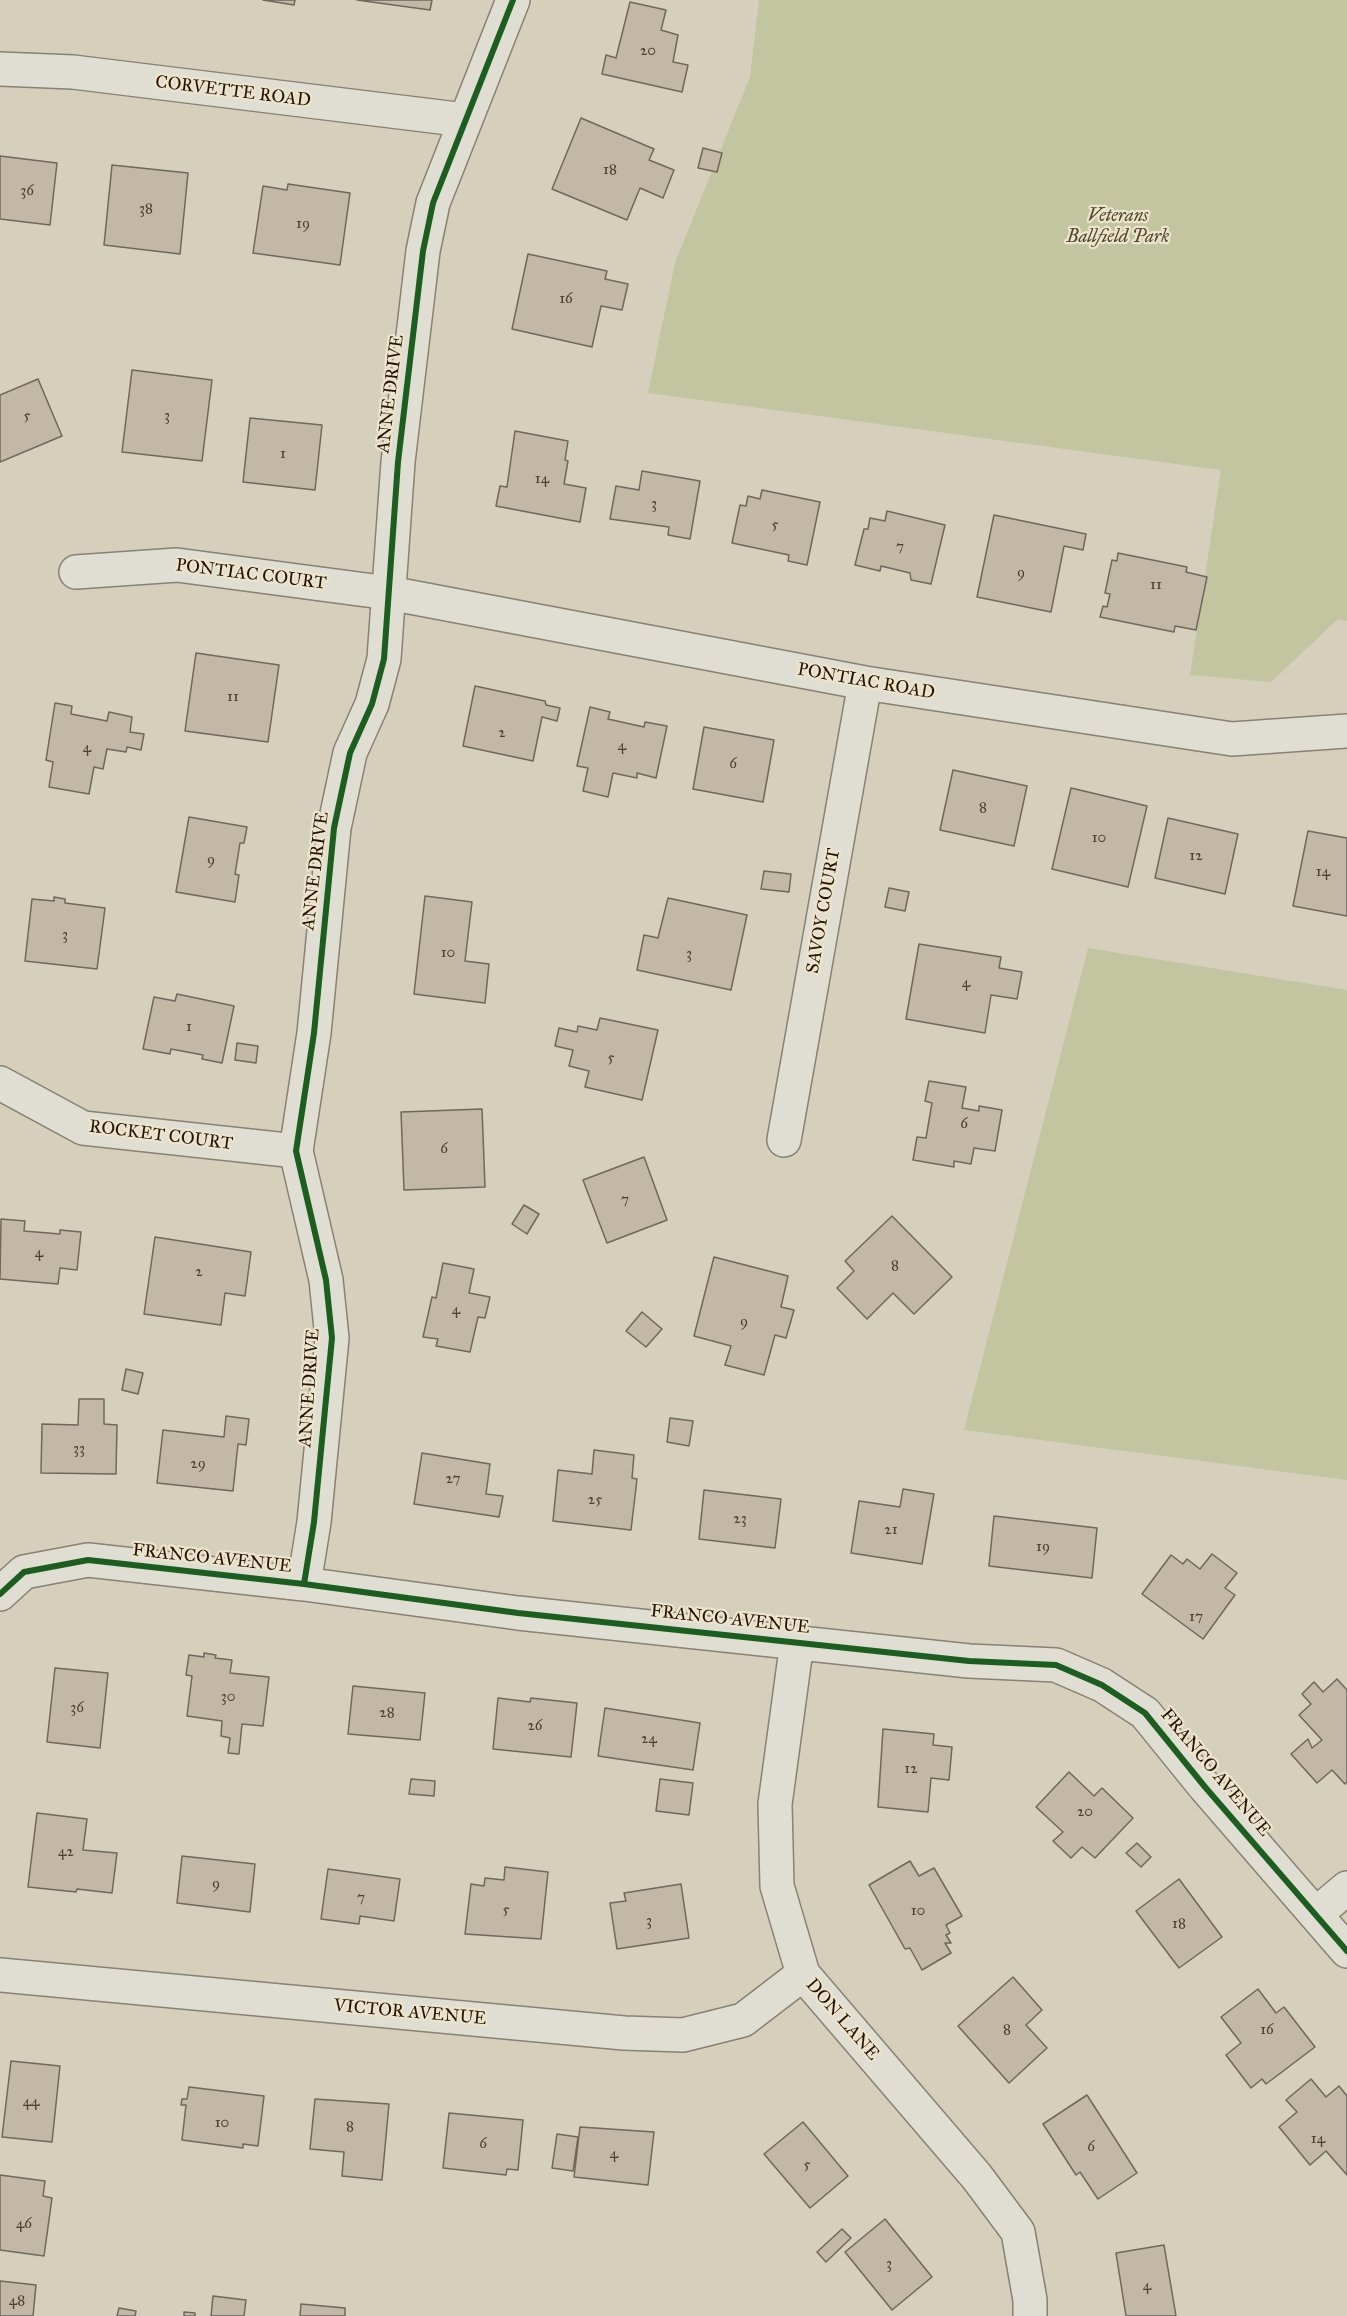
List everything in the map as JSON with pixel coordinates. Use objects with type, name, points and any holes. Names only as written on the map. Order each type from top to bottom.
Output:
[{"type":"street","name":"ANNE DRIVE","points":[[304,1584],[314,1522],[332,1338],[326,1280],[296,1151],[314,1033],[334,828],[350,753],[372,704],[384,659],[398,462],[423,251],[433,203],[513,0]]},
{"type":"street","name":"CORVETTE ROAD","points":[[0,69],[73,72],[465,120]]},
{"type":"street","name":"PONTIAC COURT","points":[[76,572],[177,565],[389,593]]},
{"type":"street","name":"PONTIAC ROAD","points":[[389,593],[865,683],[1232,739],[1347,731]]},
{"type":"street","name":"SAVOY COURT","points":[[784,1140],[865,683]]},
{"type":"street","name":"ROCKET COURT","points":[[0,1083],[83,1128],[296,1151]]},
{"type":"street","name":"FRANCO AVENUE","points":[[0,1594],[24,1572],[88,1560],[304,1584],[518,1612],[969,1661],[1056,1665],[1102,1685],[1145,1713],[1347,1951]]},
{"type":"street","name":"DON LANE","points":[[797,1642],[776,1804],[777,1886],[803,1974],[977,2177],[1018,2232],[1030,2300],[1030,2316]]},
{"type":"street","points":[[1316,1914],[1347,1888]]},
{"type":"street","name":"VICTOR AVENUE","points":[[0,1975],[624,2033],[683,2035],[743,2020],[803,1974]]},
{"type":"green space","name":"Veterans Ballfield Park","points":[[759,0],[1347,0],[1347,621],[1338,619],[1271,682],[1190,675],[1221,470],[648,393],[675,263],[750,77]]},
{"type":"green space","points":[[1088,948],[1347,990],[1347,1480],[964,1430]]},
{"type":"building","points":[[263,0],[295,0],[294,5]]},
{"type":"building","points":[[357,0],[432,0],[430,10]]},
{"type":"building","points":[[630,2],[666,10],[661,30],[678,35],[673,62],[688,65],[682,92],[602,74],[606,55],[616,58]]},
{"type":"building","points":[[581,118],[654,149],[649,160],[674,170],[663,198],[640,188],[627,220],[552,189]]},
{"type":"building","points":[[703,148],[722,153],[717,172],[698,168]]},
{"type":"building","points":[[0,156],[57,163],[50,225],[0,219]]},
{"type":"building","points":[[112,165],[188,173],[180,254],[104,245]]},
{"type":"building","points":[[288,184],[350,193],[340,265],[253,253],[263,186],[287,190]]},
{"type":"building","points":[[528,254],[607,271],[605,279],[628,284],[622,310],[601,306],[592,347],[512,329]]},
{"type":"building","points":[[132,370],[212,380],[202,461],[122,452]]},
{"type":"building","points":[[38,379],[62,436],[0,462],[0,395]]},
{"type":"building","points":[[250,418],[322,425],[315,490],[243,482]]},
{"type":"building","points":[[515,431],[568,441],[565,460],[568,461],[564,484],[586,488],[580,522],[496,506],[500,486],[507,487]]},
{"type":"building","points":[[642,471],[700,481],[690,539],[668,535],[669,527],[610,519],[616,486],[639,490]]},
{"type":"building","points":[[762,490],[820,502],[807,565],[788,561],[789,555],[732,543],[740,505],[746,506],[748,496],[760,499]]},
{"type":"building","points":[[887,511],[945,525],[931,584],[911,580],[910,573],[881,566],[880,571],[855,565],[864,529],[868,529],[870,518],[885,521]]},
{"type":"building","points":[[994,515],[1086,534],[1083,550],[1064,546],[1051,612],[977,597]]},
{"type":"building","points":[[1118,553],[1187,567],[1186,572],[1207,577],[1196,630],[1175,626],[1174,632],[1100,617],[1103,606],[1107,607],[1110,594],[1105,593],[1112,560],[1117,561]]},
{"type":"building","points":[[196,653],[279,665],[268,742],[185,731]]},
{"type":"building","points":[[475,686],[545,701],[546,705],[560,708],[557,721],[542,717],[533,761],[463,746]]},
{"type":"building","points":[[55,703],[72,706],[71,714],[107,721],[109,712],[132,717],[130,732],[144,734],[141,750],[127,747],[126,752],[107,749],[103,769],[94,767],[89,794],[49,787],[53,762],[46,760]]},
{"type":"building","points":[[590,707],[610,712],[608,719],[644,727],[645,722],[667,726],[656,778],[637,773],[637,778],[613,773],[608,797],[583,791],[588,768],[577,766]]},
{"type":"building","points":[[704,727],[774,740],[763,802],[693,789]]},
{"type":"building","points":[[953,770],[1027,786],[1014,846],[940,830]]},
{"type":"building","points":[[1071,788],[1147,806],[1128,887],[1052,869]]},
{"type":"building","points":[[189,817],[247,827],[244,843],[240,843],[235,874],[239,875],[235,902],[176,892]]},
{"type":"building","points":[[1168,818],[1238,834],[1225,894],[1155,878]]},
{"type":"building","points":[[1308,831],[1347,838],[1347,916],[1293,906]]},
{"type":"building","points":[[764,871],[791,874],[789,892],[761,889]]},
{"type":"building","points":[[889,888],[909,892],[905,911],[885,907]]},
{"type":"building","points":[[425,896],[472,902],[465,961],[489,964],[485,1003],[414,994]]},
{"type":"building","points":[[54,897],[65,899],[65,903],[105,908],[97,969],[25,961],[32,899],[54,901]]},
{"type":"building","points":[[668,898],[747,915],[731,990],[637,970],[644,935],[658,938]]},
{"type":"building","points":[[919,944],[1001,957],[999,968],[1022,972],[1017,999],[991,995],[985,1033],[906,1019]]},
{"type":"building","points":[[177,994],[234,1006],[222,1063],[202,1059],[203,1055],[171,1049],[170,1054],[143,1049],[154,997],[175,1001]]},
{"type":"building","points":[[600,1018],[658,1030],[642,1100],[585,1087],[589,1071],[569,1066],[573,1050],[555,1046],[559,1028],[577,1032],[578,1026],[597,1030]]},
{"type":"building","points":[[237,1043],[258,1046],[256,1063],[235,1060]]},
{"type":"building","points":[[929,1081],[966,1087],[962,1108],[979,1111],[979,1106],[1002,1110],[995,1151],[974,1148],[971,1164],[954,1161],[954,1167],[913,1160],[917,1137],[926,1138],[932,1103],[925,1101]]},
{"type":"building","points":[[482,1109],[485,1187],[404,1190],[401,1112]]},
{"type":"building","points":[[644,1157],[667,1220],[607,1243],[583,1180]]},
{"type":"building","points":[[524,1205],[539,1214],[527,1234],[512,1224]]},
{"type":"building","points":[[892,1216],[952,1277],[914,1314],[893,1293],[867,1319],[837,1288],[854,1271],[845,1261]]},
{"type":"building","points":[[1,1219],[25,1221],[24,1231],[60,1234],[60,1230],[81,1232],[77,1270],[60,1268],[58,1284],[0,1279]]},
{"type":"building","points":[[155,1237],[251,1252],[245,1296],[225,1293],[221,1325],[144,1314]]},
{"type":"building","points":[[714,1257],[788,1276],[781,1307],[794,1310],[786,1338],[775,1335],[764,1375],[725,1365],[731,1346],[694,1336]]},
{"type":"building","points":[[443,1263],[474,1269],[469,1293],[490,1297],[485,1318],[478,1317],[470,1352],[436,1346],[438,1339],[423,1337],[432,1297],[436,1298]]},
{"type":"building","points":[[642,1312],[662,1329],[646,1347],[626,1331]]},
{"type":"building","points":[[126,1369],[143,1373],[138,1394],[122,1390]]},
{"type":"building","points":[[79,1399],[104,1399],[104,1424],[117,1425],[116,1474],[41,1473],[42,1424],[78,1425]]},
{"type":"building","points":[[226,1416],[249,1419],[246,1445],[238,1444],[233,1491],[157,1483],[163,1430],[224,1437]]},
{"type":"building","points":[[670,1418],[693,1421],[689,1446],[667,1442]]},
{"type":"building","points":[[594,1450],[634,1455],[632,1478],[637,1479],[631,1530],[553,1521],[558,1470],[592,1474]]},
{"type":"building","points":[[422,1453],[490,1464],[486,1494],[503,1496],[499,1517],[414,1504]]},
{"type":"building","points":[[903,1489],[934,1494],[922,1564],[851,1553],[859,1501],[900,1507]]},
{"type":"building","points":[[704,1490],[781,1499],[775,1548],[699,1539]]},
{"type":"building","points":[[994,1516],[1097,1528],[1092,1578],[989,1566]]},
{"type":"building","points":[[1212,1554],[1237,1573],[1225,1588],[1235,1595],[1203,1639],[1142,1594],[1171,1555],[1183,1564],[1187,1559],[1200,1569]]},
{"type":"building","points":[[204,1653],[216,1655],[215,1658],[232,1660],[230,1673],[269,1677],[263,1726],[242,1724],[239,1754],[228,1753],[230,1738],[221,1736],[222,1721],[187,1716],[192,1676],[186,1675],[189,1655],[204,1657]]},
{"type":"building","points":[[55,1668],[108,1673],[100,1748],[47,1742]]},
{"type":"building","points":[[1337,1679],[1347,1690],[1347,1782],[1345,1784],[1332,1770],[1317,1783],[1291,1754],[1308,1739],[1312,1748],[1322,1740],[1299,1715],[1311,1704],[1302,1694],[1314,1682],[1323,1692]]},
{"type":"building","points":[[353,1686],[425,1693],[420,1740],[348,1734]]},
{"type":"building","points":[[498,1698],[530,1702],[531,1698],[577,1703],[571,1757],[493,1749]]},
{"type":"building","points":[[605,1708],[700,1723],[693,1770],[598,1756]]},
{"type":"building","points":[[883,1729],[934,1734],[933,1745],[952,1747],[949,1780],[931,1778],[928,1812],[878,1807]]},
{"type":"building","points":[[1069,1772],[1094,1796],[1102,1788],[1133,1818],[1095,1858],[1082,1847],[1071,1858],[1053,1841],[1063,1832],[1036,1807]]},
{"type":"building","points":[[411,1779],[435,1781],[434,1796],[409,1794]]},
{"type":"building","points":[[660,1779],[693,1783],[689,1815],[656,1811]]},
{"type":"building","points":[[37,1813],[87,1819],[83,1850],[117,1853],[112,1893],[28,1887]]},
{"type":"building","points":[[1137,1843],[1151,1857],[1141,1867],[1126,1853]]},
{"type":"building","points":[[182,1856],[255,1864],[250,1912],[177,1903]]},
{"type":"building","points":[[910,1861],[919,1876],[934,1868],[962,1916],[946,1925],[950,1933],[946,1935],[951,1943],[945,1943],[951,1953],[922,1970],[910,1948],[905,1949],[869,1885]]},
{"type":"building","points":[[505,1867],[548,1872],[541,1939],[465,1934],[471,1884],[484,1886],[485,1878],[504,1880]]},
{"type":"building","points":[[328,1869],[400,1879],[394,1921],[360,1916],[359,1924],[321,1919]]},
{"type":"building","points":[[1179,1879],[1222,1937],[1179,1968],[1136,1911]]},
{"type":"building","points":[[681,1884],[689,1938],[617,1949],[610,1903],[626,1901],[624,1893]]},
{"type":"building","points":[[1013,1977],[1042,2010],[1026,2025],[1047,2048],[1009,2083],[958,2026]]},
{"type":"building","points":[[1258,1989],[1276,2013],[1284,2007],[1315,2047],[1266,2084],[1262,2079],[1251,2088],[1226,2055],[1241,2043],[1221,2017]]},
{"type":"building","points":[[11,2061],[60,2066],[52,2142],[2,2137]]},
{"type":"building","points":[[1311,2079],[1326,2097],[1339,2086],[1347,2096],[1347,2175],[1326,2151],[1310,2165],[1279,2127],[1297,2112],[1286,2100]]},
{"type":"building","points":[[189,2087],[264,2096],[258,2146],[243,2144],[243,2148],[182,2140],[186,2105],[181,2105],[182,2099],[187,2099]]},
{"type":"building","points":[[1087,2095],[1137,2173],[1098,2199],[1080,2172],[1076,2175],[1043,2124]]},
{"type":"building","points":[[315,2099],[389,2104],[382,2180],[342,2176],[344,2152],[310,2149]]},
{"type":"building","points":[[449,2113],[523,2120],[518,2170],[507,2169],[506,2175],[443,2168]]},
{"type":"building","points":[[803,2122],[848,2176],[810,2208],[764,2154]]},
{"type":"building","points":[[580,2127],[654,2132],[648,2185],[574,2177]]},
{"type":"building","points":[[557,2134],[578,2137],[573,2171],[552,2168]]},
{"type":"building","points":[[0,2175],[45,2181],[43,2196],[52,2198],[44,2256],[0,2250]]},
{"type":"building","points":[[885,2219],[932,2277],[892,2310],[845,2252]]},
{"type":"building","points":[[842,2229],[851,2238],[826,2262],[817,2252]]},
{"type":"building","points":[[1164,2245],[1176,2316],[1126,2316],[1116,2253]]},
{"type":"building","points":[[0,2281],[36,2285],[33,2316],[0,2316]]},
{"type":"building","points":[[213,2296],[246,2300],[244,2316],[211,2316]]},
{"type":"building","points":[[301,2304],[345,2308],[345,2316],[300,2316]]},
{"type":"building","points":[[119,2308],[136,2311],[135,2316],[117,2316]]},
{"type":"building","points":[[184,2312],[195,2313],[195,2316],[184,2316]]},
{"type":"cycle path","points":[[304,1584],[314,1522],[332,1338],[326,1280],[296,1151],[314,1033],[334,828],[350,753],[372,704],[384,659],[398,462],[423,251],[433,203],[513,0]]},
{"type":"cycle path","points":[[0,1594],[24,1572],[88,1560],[304,1584],[518,1613],[969,1661],[1056,1665],[1102,1685],[1145,1713],[1205,1787],[1347,1951]]}]
